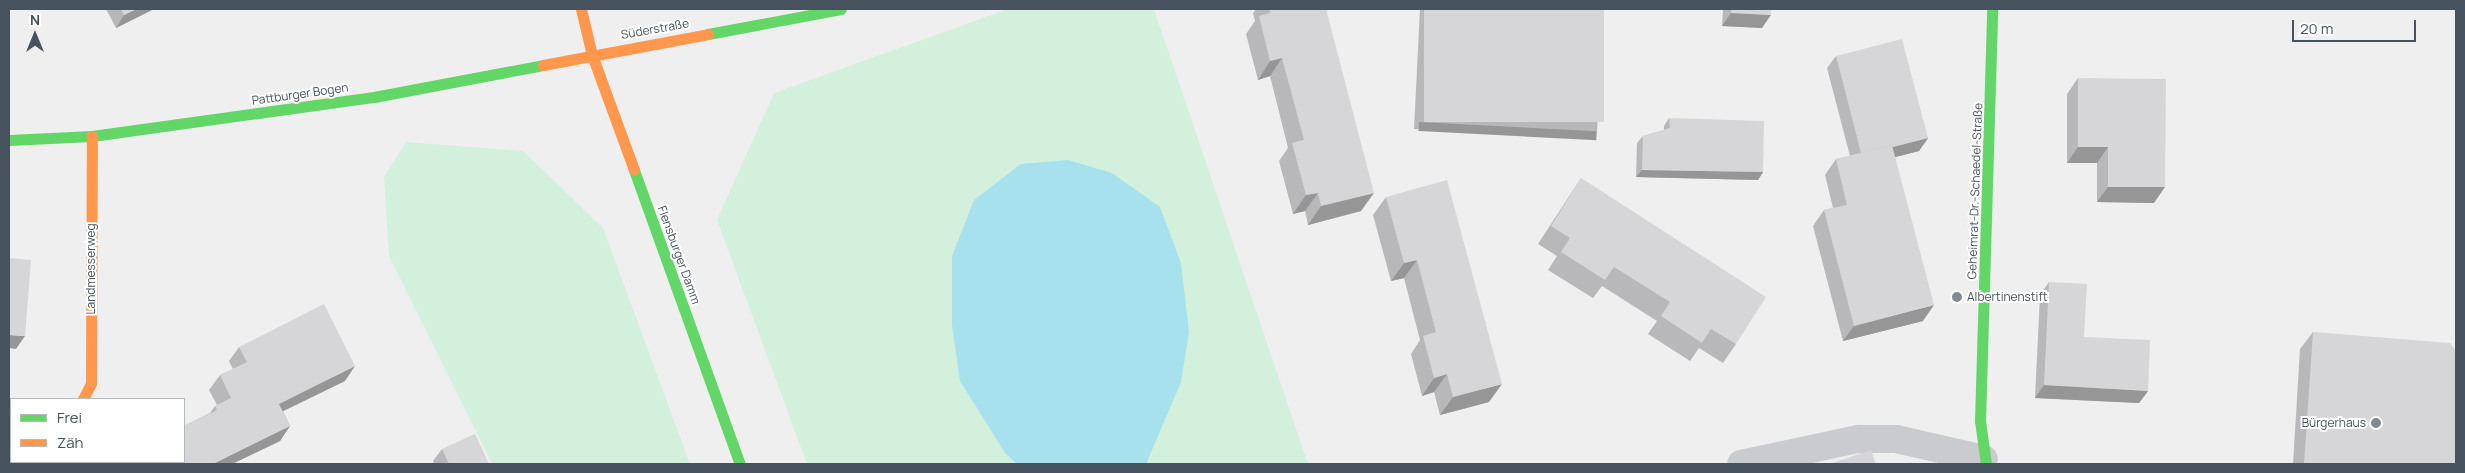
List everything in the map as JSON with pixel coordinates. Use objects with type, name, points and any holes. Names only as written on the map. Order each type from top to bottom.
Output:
[{"type":"street","name":"Flensburger Damm","points":[[581,9],[592,55],[740,464]]},
{"type":"street","name":"Süderstraße","points":[[592,55],[841,9]]},
{"type":"street","name":"Geheimrat-Dr.-Schaedel-Straße","points":[[1985,462],[1980,421],[1992,9]]},
{"type":"street","name":"Pattburger Bogen","points":[[9,140],[92,136],[374,98],[592,55]]},
{"type":"street","name":"Landmesserweg","points":[[84,398],[91,383],[92,136]]},
{"type":"street","points":[[1741,464],[1858,439],[1896,439],[1985,462]]},
{"type":"green space","points":[[1008,9],[1154,9],[1308,464],[807,464],[717,220],[774,93]]},
{"type":"green space","points":[[406,142],[523,151],[603,228],[690,464],[492,464],[389,256],[384,177]]},
{"type":"water","points":[[1068,160],[1112,173],[1160,207],[1181,263],[1189,332],[1181,382],[1146,464],[1017,464],[1005,453],[960,381],[952,326],[952,256],[974,200],[1021,164]]},
{"type":"building","points":[[121,9],[137,9],[124,15]]},
{"type":"building","points":[[1269,9],[1326,9],[1374,193],[1321,206],[1318,193],[1306,195],[1292,143],[1304,140],[1282,58],[1270,61],[1259,16],[1270,13]]},
{"type":"building","points":[[1424,9],[1604,9],[1604,122],[1424,122]]},
{"type":"building","points":[[1731,9],[1771,9],[1771,15],[1731,13]]},
{"type":"building","points":[[1902,39],[1928,138],[1861,153],[1836,56]]},
{"type":"building","points":[[2078,78],[2166,79],[2165,187],[2108,187],[2108,147],[2078,147]]},
{"type":"building","points":[[1669,118],[1764,121],[1763,172],[1642,170],[1643,136],[1670,128]]},
{"type":"building","points":[[1892,145],[1934,305],[1854,326],[1824,210],[1847,205],[1836,159]]},
{"type":"building","points":[[1581,178],[1766,297],[1736,344],[1711,329],[1702,343],[1661,316],[1670,302],[1614,267],[1605,280],[1561,252],[1570,238],[1551,226]]},
{"type":"building","points":[[1447,180],[1502,384],[1453,397],[1447,374],[1434,378],[1423,336],[1436,332],[1417,260],[1404,263],[1386,197]]},
{"type":"building","points":[[9,258],[31,260],[25,336],[9,335]]},
{"type":"building","points":[[2049,282],[2087,284],[2084,337],[2150,340],[2148,391],[2044,385]]},
{"type":"building","points":[[324,304],[355,366],[279,404],[290,426],[213,464],[107,464],[185,463],[185,426],[217,410],[215,406],[231,398],[220,375],[247,362],[239,347]]},
{"type":"building","name":"Bürgerhaus","points":[[2313,332],[2450,343],[2456,351],[2456,464],[2304,464]]},
{"type":"building","points":[[475,434],[489,464],[449,464],[442,449]]},
{"type":"building","points":[[1871,450],[1876,464],[1829,464]]},
{"type":"traffic: fast","points":[[708,34],[841,9]]},
{"type":"traffic: fast","points":[[1986,464],[1980,421],[1992,9]]},
{"type":"traffic: fast","points":[[9,140],[92,136],[374,97],[543,65]]},
{"type":"traffic: fast","points":[[634,170],[740,464]]},
{"type":"traffic: slow","points":[[581,9],[592,55],[634,170]]},
{"type":"traffic: slow","points":[[543,65],[708,34]]},
{"type":"traffic: slow","points":[[84,398],[91,383],[92,136]]},
{"type":"place","name":"Albertinenstift","points":[[1957,297]]},
{"type":"place","name":"Bürgerhaus","points":[[2376,423]]}]
